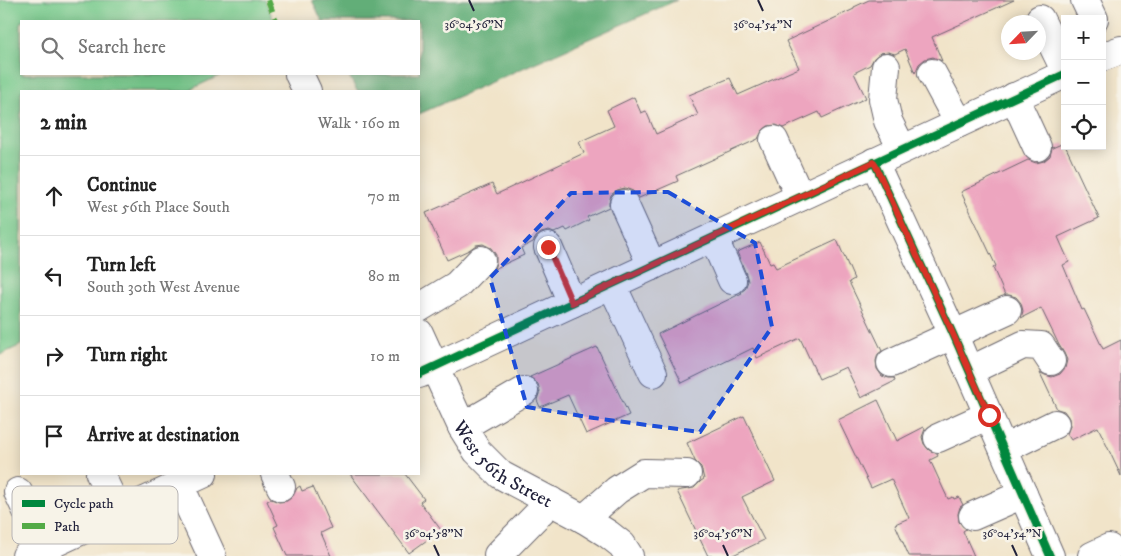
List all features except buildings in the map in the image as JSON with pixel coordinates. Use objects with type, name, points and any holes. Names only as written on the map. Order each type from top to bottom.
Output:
[{"type":"street","points":[[1085,0],[1092,15]]},
{"type":"street","points":[[1046,31],[1061,62]]},
{"type":"street","points":[[886,67],[883,99],[888,121],[902,149]]},
{"type":"street","points":[[932,73],[959,123]]},
{"type":"street","points":[[299,75],[307,90]]},
{"type":"street","points":[[426,370],[1061,76]]},
{"type":"street","points":[[1014,97],[1037,147]]},
{"type":"street","points":[[774,140],[800,197]]},
{"type":"street","points":[[874,162],[953,334],[1050,556]]},
{"type":"street","points":[[624,204],[652,266]]},
{"type":"street","points":[[713,237],[732,280]]},
{"type":"street","points":[[548,247],[572,303]]},
{"type":"street","points":[[420,307],[457,285],[480,260]]},
{"type":"street","points":[[612,285],[653,373]]},
{"type":"street","points":[[891,363],[1007,310]]},
{"type":"street","name":"West 56th Street","points":[[420,339],[426,370],[477,451],[501,475],[584,519],[608,534],[622,545],[629,556]]},
{"type":"street","points":[[969,371],[1022,345],[1041,346],[1051,361]]},
{"type":"street","points":[[462,427],[524,391]]},
{"type":"street","points":[[938,438],[989,415]]},
{"type":"street","points":[[1004,449],[1056,424]]},
{"type":"street","points":[[584,519],[617,490],[644,473],[688,474]]},
{"type":"street","points":[[173,486],[189,478],[212,556]]},
{"type":"street","points":[[973,516],[1023,494]]},
{"type":"street","points":[[498,556],[551,502]]},
{"type":"street","points":[[35,552],[52,544]]},
{"type":"highlighted area","points":[[668,192],[755,243],[772,327],[700,432],[527,407],[490,278],[571,193]]},
{"type":"green space","points":[[0,0],[265,0],[274,20],[20,20],[20,75],[221,75],[189,90],[20,90],[20,345],[0,355]]},
{"type":"green space","points":[[312,0],[677,0],[420,114],[420,90],[356,90],[349,75],[420,75],[420,20],[322,20]]},
{"type":"marked path","points":[[268,0],[276,20]]},
{"type":"cycle path","points":[[420,374],[1061,76]]},
{"type":"cycle path","points":[[874,162],[953,334],[1050,556]]},
{"type":"route","points":[[548,247],[572,303],[874,162],[989,415]]}]
